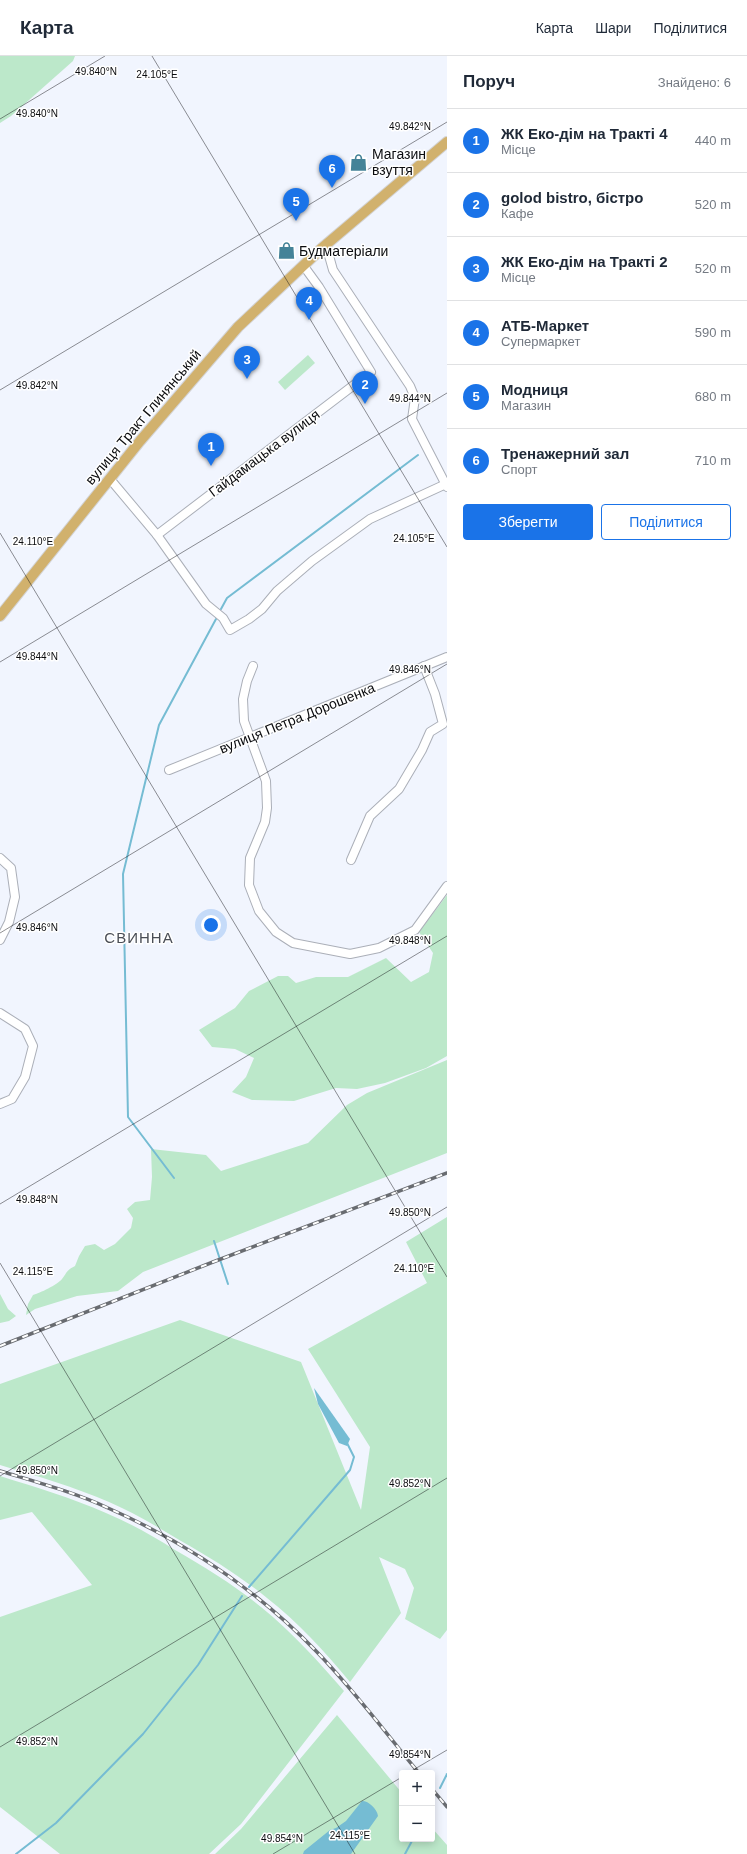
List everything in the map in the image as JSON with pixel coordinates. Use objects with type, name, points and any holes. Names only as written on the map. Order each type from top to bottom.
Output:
[{"type":"main road","name":"вулиця Тракт Глинянський","points":[[0,616],[186,386],[238,327],[324,246],[447,142]]},
{"type":"street","points":[[110,479],[157,535],[206,604],[223,618],[230,630],[249,619],[262,609],[277,590],[312,561],[370,519],[446,486],[412,419],[415,398],[410,386],[333,270],[324,246]]},
{"type":"street","name":"Гайдамацька вулиця","points":[[157,535],[371,372],[319,287],[303,265]]},
{"type":"street","name":"вулиця Петра Дорошенка","points":[[169,770],[447,657]]},
{"type":"street","points":[[253,666],[247,681],[243,699],[244,721],[266,781],[267,808],[265,822],[250,858],[249,885],[259,911],[276,932],[293,944],[350,954],[379,948],[415,930],[447,886]]},
{"type":"street","points":[[351,860],[370,816],[399,789],[422,750],[430,732],[443,724],[435,694],[424,666]]},
{"type":"street","points":[[0,858],[11,868],[15,897],[9,922],[0,940]]},
{"type":"street","points":[[0,1012],[25,1029],[33,1046],[25,1076],[12,1099],[0,1104]]},
{"type":"green space","points":[[0,56],[75,56],[73,61],[11,116],[0,123]]},
{"type":"green space","points":[[308,355],[315,363],[285,390],[278,382]]},
{"type":"green space","points":[[447,895],[447,1056],[426,1068],[385,1083],[357,1089],[336,1088],[294,1101],[252,1100],[232,1092],[246,1077],[254,1058],[235,1049],[212,1047],[199,1030],[235,1008],[249,991],[278,976],[288,976],[296,983],[316,977],[348,977],[386,958],[411,982],[429,972],[433,953],[419,932]]},
{"type":"green space","points":[[447,1060],[447,1153],[143,1272],[118,1291],[77,1296],[35,1309],[26,1315],[28,1304],[33,1295],[60,1281],[69,1270],[75,1266],[85,1246],[95,1244],[104,1250],[115,1244],[131,1228],[133,1218],[127,1209],[135,1202],[150,1200],[152,1177],[151,1149],[206,1155],[221,1171],[308,1143],[347,1105],[367,1093]]},
{"type":"green space","points":[[447,1217],[447,1630],[440,1639],[405,1619],[414,1588],[405,1569],[379,1557],[401,1613],[350,1682],[290,1617],[257,1590],[214,1561],[146,1520],[109,1502],[69,1487],[0,1465],[0,1384],[180,1320],[301,1362],[361,1510],[370,1447],[308,1349],[427,1283],[406,1242]]},
{"type":"green space","points":[[0,1294],[8,1309],[16,1316],[9,1321],[0,1323]]},
{"type":"green space","points":[[0,1476],[67,1498],[133,1525],[208,1570],[240,1591],[283,1626],[344,1691],[241,1824],[209,1854],[60,1854],[0,1807],[0,1617],[92,1585],[32,1512],[0,1520]]},
{"type":"green space","points":[[337,1715],[399,1789],[399,1842],[435,1842],[435,1831],[447,1845],[447,1854],[215,1854],[241,1829]]},
{"type":"water","points":[[314,1388],[350,1439],[347,1446],[339,1443],[318,1404]]},
{"type":"water","points":[[362,1801],[367,1802],[372,1806],[378,1816],[351,1854],[303,1854],[304,1851],[330,1830],[346,1821]]},
{"type":"waterway","points":[[221,609],[227,598],[418,455]]},
{"type":"waterway","points":[[174,1178],[128,1117],[123,874],[159,725],[216,619]]},
{"type":"waterway","points":[[214,1241],[228,1284]]},
{"type":"waterway","points":[[249,1587],[350,1470],[354,1457],[347,1443]]},
{"type":"waterway","points":[[16,1854],[56,1823],[143,1734],[198,1665],[242,1596]]},
{"type":"waterway","points":[[440,1788],[447,1774]]},
{"type":"waterway","points":[[405,1854],[411,1842]]},
{"type":"railway","points":[[0,1346],[213,1262],[447,1173]]},
{"type":"railway","points":[[0,1471],[82,1497],[108,1508],[165,1536],[219,1569],[269,1608],[330,1665],[417,1770]]},
{"type":"railway","points":[[435,1793],[447,1807]]},
{"type":"place","name":"Магазин взуття","points":[[359,162]]},
{"type":"place","name":"Тренажерний зал","points":[[332,188]]},
{"type":"place","name":"Модниця","points":[[296,221]]},
{"type":"place","name":"Будматеріали","points":[[286,251]]},
{"type":"place","name":"АТБ-Маркет","points":[[309,320]]},
{"type":"place","name":"ЖК Еко-дім на Тракті 2","points":[[247,379]]},
{"type":"place","name":"golod bistro, бістро","points":[[365,404]]},
{"type":"place","name":"ЖК Еко-дім на Тракті 4","points":[[211,466]]},
{"type":"district","name":"СВИННА","points":[[139,937]]}]
